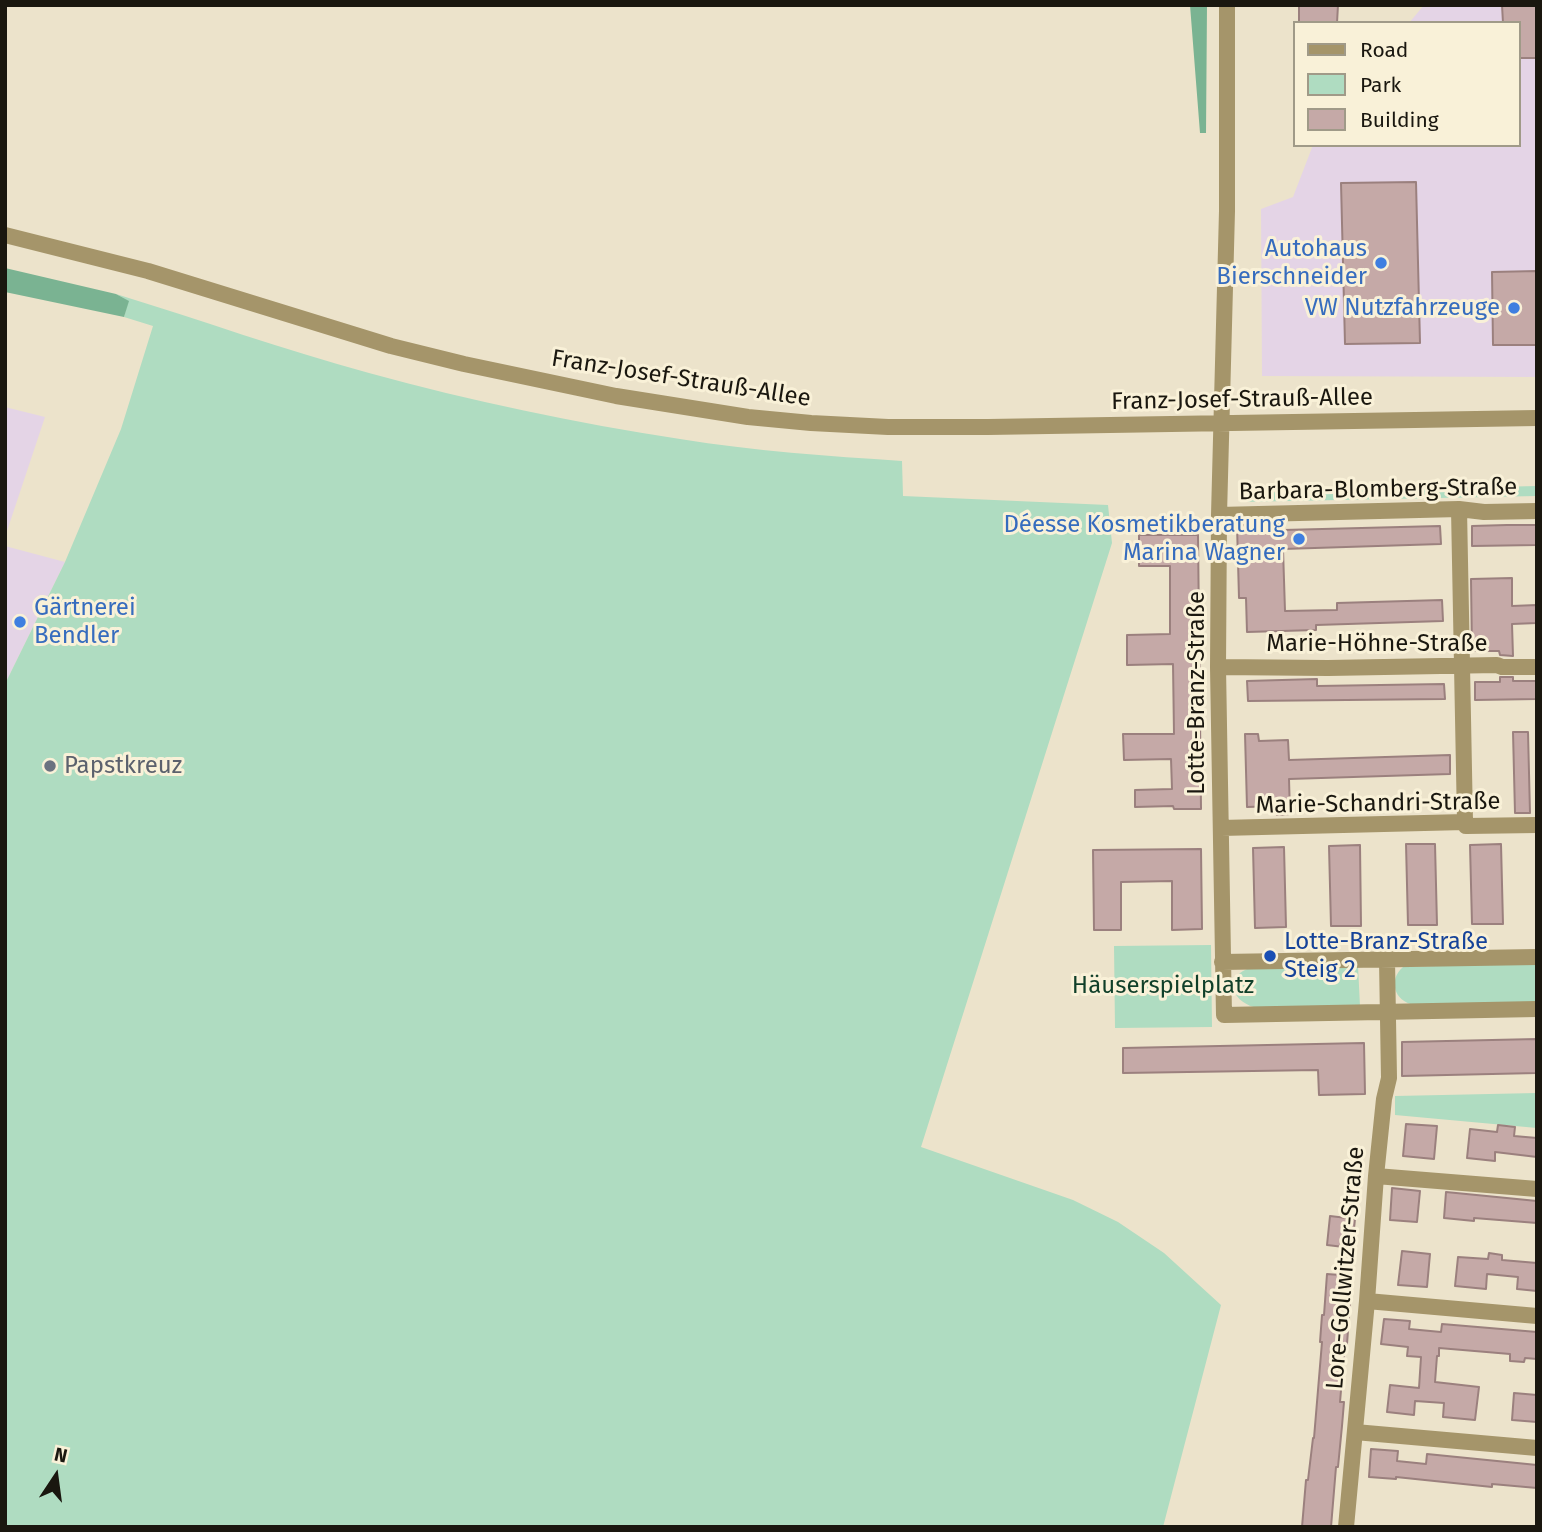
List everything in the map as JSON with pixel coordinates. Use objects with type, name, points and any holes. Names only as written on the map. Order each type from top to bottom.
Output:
[{"type":"street","name":"Lotte-Branz-Straße","points":[[1227,5],[1227,211],[1218,667],[1224,1015],[1388,1013]]},
{"type":"street","name":"Franz-Josef-Strauß-Allee","points":[[5,235],[148,271],[391,346],[464,364],[616,396],[748,417],[888,427],[1537,418]]},
{"type":"street","name":"Barbara-Blomberg-Straße","points":[[1219,515],[1458,509],[1484,512],[1537,511]]},
{"type":"street","points":[[1458,509],[1465,822]]},
{"type":"street","name":"Marie-Höhne-Straße","points":[[1218,667],[1537,667]]},
{"type":"street","name":"Marie-Schandri-Straße","points":[[1221,828],[1465,822],[1466,826],[1537,825]]},
{"type":"street","points":[[1222,962],[1537,957]]},
{"type":"street","name":"Lore-Gollwitzer-Straße","points":[[1346,1527],[1384,1099],[1389,1078],[1387,960]]},
{"type":"street","points":[[1388,1013],[1537,1009]]},
{"type":"street","points":[[1377,1176],[1537,1189]]},
{"type":"street","points":[[1367,1301],[1537,1316]]},
{"type":"street","points":[[1355,1432],[1537,1448]]},
{"type":"shaded area","points":[[1424,5],[1537,5],[1537,377],[1262,376],[1261,209],[1293,197],[1312,147],[1521,147],[1521,21],[1411,21]]},
{"type":"shaded area","name":"Gärtnerei Bendler","points":[[5,407],[45,417],[5,537]]},
{"type":"shaded area","name":"Gärtnerei Bendler","points":[[5,546],[65,562],[5,684]]},
{"type":"green space","points":[[1190,5],[1207,5],[1206,133],[1200,133]]},
{"type":"green space","points":[[5,268],[116,294],[129,301],[124,317],[5,292]]},
{"type":"green space","points":[[116,294],[337,364],[446,393],[524,410],[708,443],[791,453],[902,461],[903,496],[1108,505],[1112,543],[921,1147],[1073,1200],[1118,1222],[1164,1253],[1221,1305],[1163,1527],[5,1527],[5,684],[65,562],[121,429],[153,326],[124,317],[128,301]]},
{"type":"green space","points":[[1537,486],[1537,496],[1239,502],[1239,493]]},
{"type":"green space","name":"Häuserspielplatz","points":[[1211,945],[1212,1027],[1115,1028],[1114,946]]},
{"type":"green space","points":[[1537,963],[1537,1002],[1414,1005],[1402,999],[1395,989],[1398,972],[1403,967]]},
{"type":"green space","points":[[1358,966],[1360,1006],[1258,1008],[1243,1002],[1234,991],[1235,979],[1247,969]]},
{"type":"green space","points":[[1537,1093],[1537,1128],[1395,1115],[1395,1096]]},
{"type":"building","points":[[1299,5],[1338,5],[1337,21],[1299,21]]},
{"type":"building","points":[[1502,5],[1537,5],[1537,58],[1521,58],[1521,21],[1503,21]]},
{"type":"building","name":"Autohaus Bierschneider","points":[[1416,182],[1420,343],[1345,344],[1341,183]]},
{"type":"building","name":"VW Nutzfahrzeuge","points":[[1537,271],[1537,345],[1493,345],[1492,272]]},
{"type":"building","points":[[1283,524],[1283,530],[1440,526],[1441,544],[1283,549],[1285,611],[1337,610],[1337,603],[1442,600],[1443,621],[1316,625],[1316,630],[1247,632],[1246,598],[1239,598],[1237,525]]},
{"type":"building","points":[[1537,525],[1537,545],[1472,546],[1472,526]]},
{"type":"building","points":[[1139,535],[1198,535],[1201,809],[1174,809],[1173,806],[1135,807],[1135,790],[1172,789],[1171,759],[1124,760],[1123,734],[1174,734],[1173,664],[1127,665],[1127,635],[1170,634],[1170,566],[1139,566]]},
{"type":"building","points":[[1512,578],[1512,606],[1537,605],[1537,623],[1512,624],[1513,656],[1500,655],[1499,651],[1472,651],[1471,579]]},
{"type":"building","points":[[1500,677],[1513,677],[1513,681],[1537,681],[1537,699],[1475,700],[1475,682],[1500,682]]},
{"type":"building","points":[[1317,679],[1317,686],[1444,684],[1445,699],[1248,701],[1247,681]]},
{"type":"building","points":[[1513,732],[1528,732],[1530,813],[1515,813]]},
{"type":"building","points":[[1245,734],[1258,734],[1259,741],[1288,740],[1289,760],[1450,755],[1450,774],[1289,779],[1290,814],[1277,815],[1277,806],[1247,807]]},
{"type":"building","points":[[1406,844],[1435,844],[1437,925],[1408,925]]},
{"type":"building","points":[[1501,844],[1503,924],[1472,924],[1470,845]]},
{"type":"building","points":[[1360,845],[1361,926],[1331,926],[1329,846]]},
{"type":"building","points":[[1284,847],[1286,927],[1255,928],[1253,848]]},
{"type":"building","points":[[1201,849],[1202,929],[1172,930],[1172,881],[1121,882],[1121,930],[1094,930],[1093,850]]},
{"type":"building","points":[[1537,1039],[1537,1073],[1402,1076],[1402,1042]]},
{"type":"building","points":[[1364,1043],[1365,1094],[1319,1095],[1318,1070],[1123,1073],[1123,1048]]},
{"type":"building","points":[[1406,1124],[1437,1126],[1434,1159],[1403,1156]]},
{"type":"building","points":[[1498,1125],[1515,1127],[1514,1136],[1537,1138],[1537,1157],[1495,1152],[1495,1161],[1467,1158],[1470,1129],[1497,1132]]},
{"type":"building","points":[[1392,1188],[1420,1191],[1417,1222],[1390,1220]]},
{"type":"building","points":[[1446,1192],[1537,1201],[1537,1223],[1444,1218]]},
{"type":"building","points":[[1330,1216],[1355,1219],[1352,1248],[1327,1245]]},
{"type":"building","points":[[1402,1251],[1430,1254],[1427,1287],[1398,1285]]},
{"type":"building","points":[[1489,1253],[1502,1255],[1502,1260],[1537,1263],[1537,1291],[1517,1289],[1518,1277],[1487,1274],[1486,1289],[1455,1286],[1458,1257],[1488,1259]]},
{"type":"building","points":[[1327,1274],[1352,1276],[1340,1402],[1344,1402],[1338,1467],[1331,1527],[1302,1527],[1306,1480],[1314,1438]]},
{"type":"building","points":[[1384,1319],[1410,1321],[1409,1329],[1441,1332],[1442,1324],[1537,1332],[1537,1359],[1510,1361],[1510,1354],[1439,1348],[1435,1382],[1479,1387],[1475,1420],[1443,1417],[1444,1403],[1415,1401],[1414,1415],[1387,1412],[1390,1385],[1419,1388],[1421,1357],[1407,1356],[1408,1347],[1381,1344]]},
{"type":"building","points":[[1514,1393],[1537,1395],[1537,1422],[1512,1420]]},
{"type":"building","points":[[1371,1449],[1398,1451],[1397,1461],[1426,1464],[1427,1454],[1537,1465],[1537,1488],[1369,1477]]},
{"type":"place","name":"Autohaus Bierschneider","points":[[1381,263]]},
{"type":"place","name":"VW Nutzfahrzeuge","points":[[1514,308]]},
{"type":"place","name":"Déesse Kosmetikberatung Marina Wagner","points":[[1299,539]]},
{"type":"place","name":"Gärtnerei Bendler","points":[[20,622]]},
{"type":"place","name":"Papstkreuz","points":[[50,766]]},
{"type":"place","name":"Lotte-Branz-Straße Steig 2","points":[[1270,956]]}]
